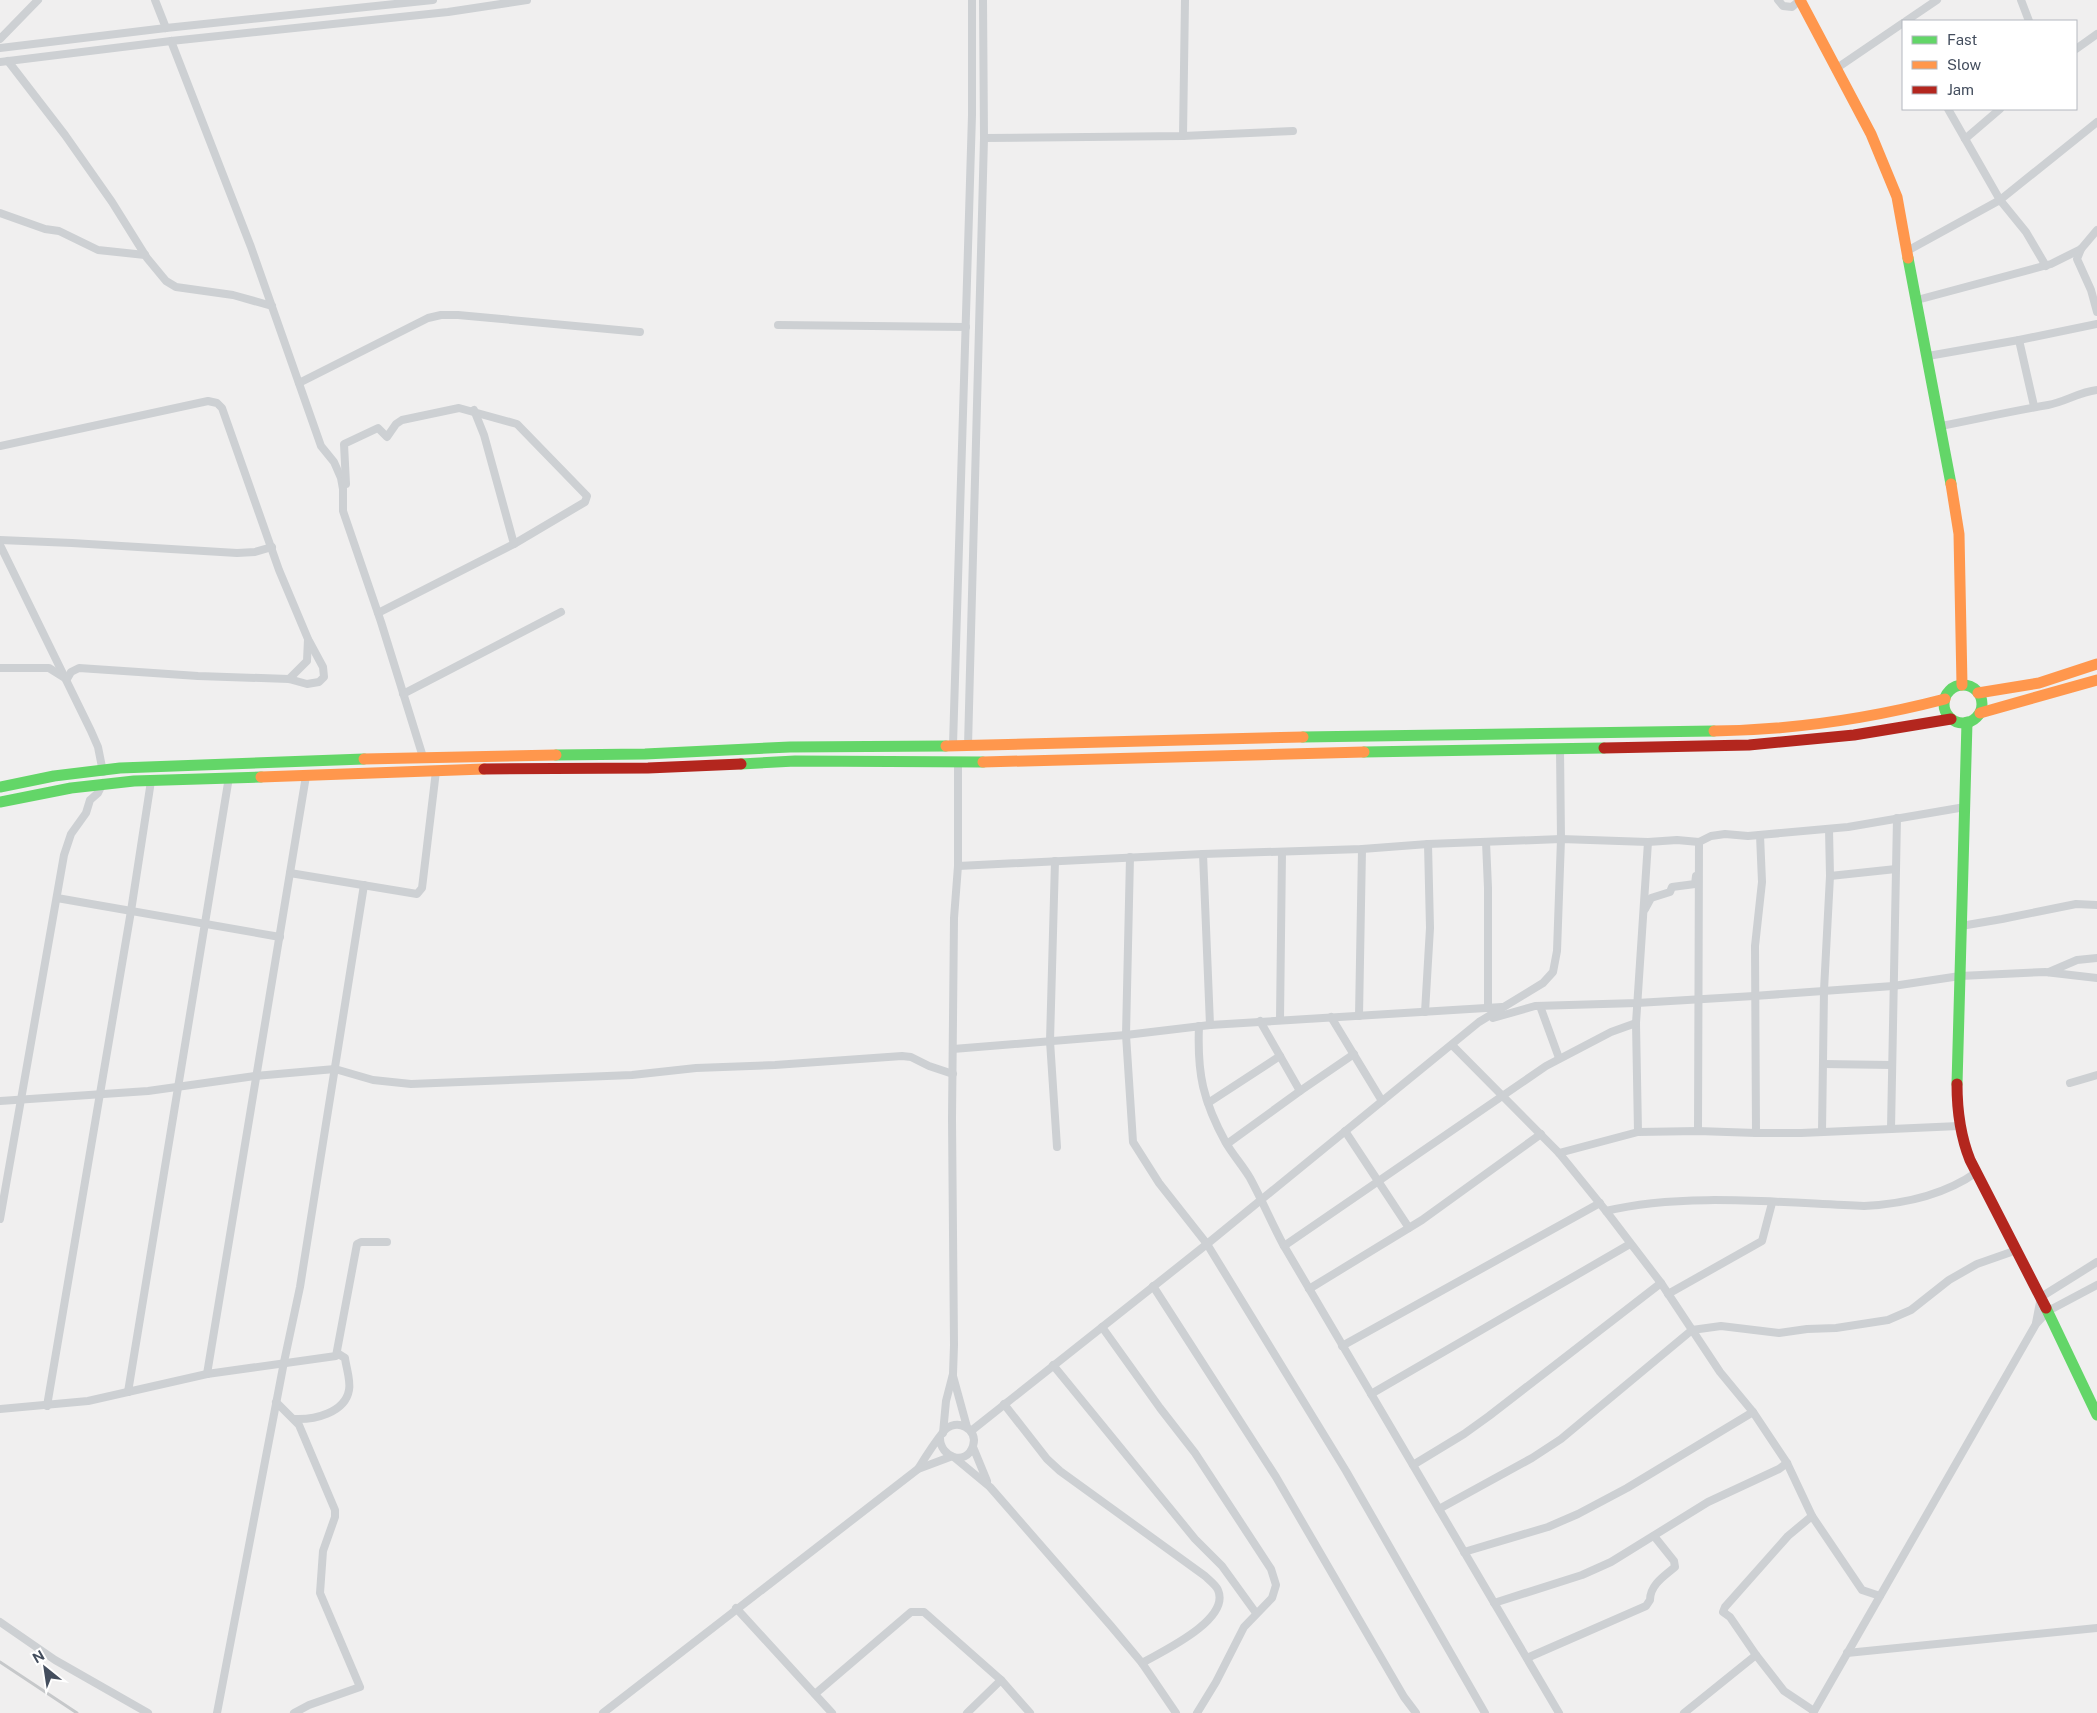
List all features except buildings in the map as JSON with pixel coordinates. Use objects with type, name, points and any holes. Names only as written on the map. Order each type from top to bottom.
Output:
[{"type":"main road","points":[[1800,0],[1871,134],[1897,197],[1941,426],[1958,534],[1962,685]]},
{"type":"main road","points":[[1978,692],[2039,682],[2097,664]]},
{"type":"main road","points":[[0,802],[34,794],[103,784],[229,777],[517,768],[681,767],[795,761],[958,762],[1194,754],[1721,746],[1776,743],[1854,735],[1952,719],[1967,722],[1980,713],[2097,680]]},
{"type":"main road","points":[[1952,719],[1945,710],[1945,699],[1951,690],[1962,685],[1970,686],[1978,692],[1982,703],[1980,713]]},
{"type":"main road","points":[[0,786],[54,776],[158,766],[422,757],[517,754],[653,754],[790,747],[968,746],[1204,739],[1763,730],[1845,722],[1904,710],[1945,699]]},
{"type":"main road","points":[[1967,722],[1957,1093],[1961,1136],[1977,1172],[2048,1311],[2097,1415]]},
{"type":"street","points":[[0,39],[38,0]]},
{"type":"street","points":[[155,0],[166,28]]},
{"type":"street","points":[[0,48],[384,3],[433,0]]},
{"type":"street","points":[[4,61],[171,41],[448,12],[527,0]]},
{"type":"street","points":[[953,745],[972,115],[972,0]]},
{"type":"street","points":[[968,746],[984,138],[983,0]]},
{"type":"street","points":[[1183,136],[1185,0]]},
{"type":"street","points":[[1778,0],[1783,6],[1792,7],[1800,0]]},
{"type":"street","points":[[1910,20],[1937,0]]},
{"type":"street","points":[[2021,0],[2028,20]]},
{"type":"street","points":[[384,3],[386,18]]},
{"type":"street","points":[[1837,68],[1902,26]]},
{"type":"street","points":[[2077,48],[2097,34]]},
{"type":"street","points":[[171,41],[251,247],[321,446],[334,462],[341,478],[343,511],[378,613],[422,757]]},
{"type":"street","points":[[4,61],[65,136],[107,195],[158,274],[176,286],[233,295],[272,306]]},
{"type":"street","points":[[1949,110],[2000,200],[2026,232],[2046,266]]},
{"type":"street","points":[[1965,139],[1999,110]]},
{"type":"street","points":[[1907,251],[2000,200],[2097,122]]},
{"type":"street","points":[[984,138],[1183,136],[1292,132]]},
{"type":"street","points":[[0,213],[59,232],[98,250],[145,255]]},
{"type":"street","points":[[2097,230],[2081,249],[2077,259],[2091,290],[2097,312]]},
{"type":"street","points":[[1917,300],[2046,266],[2081,249]]},
{"type":"street","points":[[299,383],[428,318],[441,315],[640,332]]},
{"type":"street","points":[[1928,356],[2097,324]]},
{"type":"street","points":[[778,325],[966,327]]},
{"type":"street","points":[[2019,340],[2034,406]]},
{"type":"street","points":[[1941,426],[2050,404],[2084,392],[2097,390]]},
{"type":"street","points":[[0,446],[208,401],[217,403],[222,408],[272,547],[308,639],[324,667],[324,677],[319,682],[307,684],[289,679],[198,676],[79,668],[71,672],[67,679]]},
{"type":"street","points":[[343,511],[347,495],[344,444],[378,428],[387,436],[396,424],[402,420],[459,408],[474,410],[517,424],[586,493],[585,502],[514,544],[378,613]]},
{"type":"street","points":[[474,410],[484,436],[514,544]]},
{"type":"street","points":[[0,540],[237,553],[255,552],[272,547]]},
{"type":"street","points":[[0,545],[67,679],[98,747],[103,770],[103,784],[98,793],[90,800],[86,813],[71,834],[64,855],[0,1219]]},
{"type":"street","points":[[403,694],[561,612]]},
{"type":"street","points":[[289,679],[307,661],[308,639]]},
{"type":"street","points":[[0,668],[49,668],[67,679]]},
{"type":"street","points":[[969,1429],[1004,1404],[1207,1244],[1480,1022],[1543,983],[1553,972],[1557,951],[1561,839],[1560,749]]},
{"type":"street","points":[[958,762],[958,866],[954,918],[952,1074],[953,1374],[946,1401],[941,1435],[942,1450],[990,1487],[1142,1663],[1176,1713]]},
{"type":"street","points":[[290,874],[416,894],[422,888],[436,771]]},
{"type":"street","points":[[207,1374],[306,776]]},
{"type":"street","points":[[128,1392],[229,777]]},
{"type":"street","points":[[47,1406],[132,911],[151,781]]},
{"type":"street","points":[[958,866],[1561,839],[1648,842],[1677,840],[1699,842],[1711,836],[1725,834],[1735,836],[1760,835],[1829,829],[1964,807]]},
{"type":"street","points":[[1891,1129],[1897,818]]},
{"type":"street","points":[[1822,1132],[1824,990],[1830,876],[1829,829]]},
{"type":"street","points":[[1756,1134],[1754,996],[1755,946],[1762,882],[1760,835]]},
{"type":"street","points":[[1486,842],[1488,1008]]},
{"type":"street","points":[[1638,1132],[1636,1022],[1648,842]]},
{"type":"street","points":[[1643,912],[1651,898],[1670,892],[1672,888],[1695,884],[1699,842]]},
{"type":"street","points":[[1698,1131],[1699,842]]},
{"type":"street","points":[[1424,1012],[1430,928],[1428,844]]},
{"type":"street","points":[[1358,1016],[1362,849]]},
{"type":"street","points":[[1280,1020],[1282,852]]},
{"type":"street","points":[[1202,854],[1210,1025]]},
{"type":"street","points":[[1130,857],[1126,1035],[1133,1142],[1159,1183],[1207,1244],[1346,1471],[1485,1713]]},
{"type":"street","points":[[1055,861],[1050,1041],[1057,1147]]},
{"type":"street","points":[[1830,876],[1896,869]]},
{"type":"street","points":[[217,1713],[276,1402],[300,1287],[364,885]]},
{"type":"street","points":[[57,898],[280,937]]},
{"type":"street","points":[[1961,926],[2076,904],[2097,905]]},
{"type":"street","points":[[2047,972],[2077,960],[2097,958]]},
{"type":"street","points":[[1480,1022],[1540,1006],[1638,1004],[1698,1000],[1893,986],[1960,976],[2047,972],[2097,978]]},
{"type":"street","points":[[1540,1006],[1559,1058]]},
{"type":"street","points":[[953,1050],[1126,1035],[1210,1025],[1504,1007]]},
{"type":"street","points":[[1331,1017],[1382,1101]]},
{"type":"street","points":[[1260,1022],[1300,1091]]},
{"type":"street","points":[[1284,1246],[1559,1058],[1636,1022]]},
{"type":"street","points":[[1199,1026],[1199,1063],[1202,1087],[1227,1144],[1249,1177],[1284,1246],[1342,1346],[1559,1713]]},
{"type":"street","points":[[1452,1044],[1559,1153],[1606,1211],[1661,1283],[1720,1372],[1753,1412],[1787,1463],[1812,1516],[1862,1590],[1880,1596]]},
{"type":"street","points":[[1227,1144],[1354,1054]]},
{"type":"street","points":[[0,1101],[178,1088],[255,1076],[335,1069],[373,1080],[411,1084],[632,1075],[696,1068],[911,1056],[929,1066],[952,1074]]},
{"type":"street","points":[[1208,1102],[1280,1056]]},
{"type":"street","points":[[1823,1064],[1892,1066]]},
{"type":"street","points":[[2070,1083],[2097,1075]]},
{"type":"street","points":[[1559,1153],[1638,1132],[1698,1131],[1756,1134],[1960,1126]]},
{"type":"street","points":[[1345,1131],[1410,1228]]},
{"type":"street","points":[[1309,1288],[1410,1228],[1541,1134]]},
{"type":"street","points":[[1606,1211],[1627,1206],[1686,1201],[1864,1206],[1893,1204],[1934,1194],[1959,1184],[1977,1172]]},
{"type":"street","points":[[1668,1294],[1762,1241],[1772,1203]]},
{"type":"street","points":[[1342,1346],[1600,1204]]},
{"type":"street","points":[[0,1409],[88,1401],[207,1374],[284,1362],[330,1359],[336,1356],[337,1353],[357,1244],[361,1242],[386,1242]]},
{"type":"street","points":[[1371,1394],[1630,1244]]},
{"type":"street","points":[[1439,1508],[1532,1458],[1561,1439],[1692,1330],[1721,1326],[1779,1333],[1807,1329],[1836,1328],[1888,1320],[1911,1310],[1948,1280],[1977,1264],[2017,1251]]},
{"type":"street","points":[[2036,1324],[2041,1297],[2097,1262]]},
{"type":"street","points":[[1413,1465],[1483,1420],[1661,1283]]},
{"type":"street","points":[[1812,1516],[1788,1536],[1725,1607],[1723,1612],[1730,1617],[1784,1691],[1814,1712],[2036,1324],[2048,1311],[2097,1285]]},
{"type":"street","points":[[1153,1286],[1276,1477],[1404,1697],[1416,1713]]},
{"type":"street","points":[[1102,1327],[1195,1453],[1271,1569],[1276,1585],[1272,1598],[1244,1627],[1216,1682],[1197,1713]]},
{"type":"street","points":[[294,1419],[303,1420],[321,1415],[343,1405],[350,1389],[345,1358],[337,1353]]},
{"type":"street","points":[[1053,1365],[1190,1532],[1222,1566],[1256,1613]]},
{"type":"street","points":[[953,1374],[974,1442],[973,1447],[990,1487]]},
{"type":"street","points":[[276,1402],[299,1425],[336,1510],[323,1551],[320,1593],[360,1687],[294,1713]]},
{"type":"street","points":[[1004,1404],[1046,1459],[1205,1576],[1218,1590],[1220,1596],[1216,1611],[1203,1626],[1187,1638],[1142,1663]]},
{"type":"street","points":[[1464,1552],[1548,1527],[1578,1514],[1627,1488],[1753,1412]]},
{"type":"street","points":[[918,1469],[941,1435],[952,1425],[957,1424],[969,1429]]},
{"type":"street","points":[[603,1713],[736,1608],[918,1469],[953,1457],[966,1456],[973,1447]]},
{"type":"street","points":[[1494,1603],[1582,1575],[1612,1562],[1708,1502],[1779,1469],[1787,1463]]},
{"type":"street","points":[[1527,1658],[1646,1606],[1650,1600],[1650,1592],[1656,1583],[1675,1567],[1674,1561],[1654,1536]]},
{"type":"street","points":[[736,1608],[832,1713]]},
{"type":"street","points":[[815,1694],[911,1612],[924,1612],[1001,1680],[1030,1713]]},
{"type":"street","points":[[0,1622],[55,1660],[148,1713]]},
{"type":"street","points":[[1847,1653],[2097,1628]]},
{"type":"street","points":[[1684,1713],[1756,1655]]},
{"type":"street","points":[[967,1713],[1001,1680]]},
{"type":"railway","points":[[0,1662],[77,1713]]},
{"type":"traffic: fast","points":[[1908,258],[1951,484]]},
{"type":"traffic: fast","points":[[1963,685],[1976,691],[1982,704],[1976,717],[1963,723],[1950,717],[1944,704],[1950,691],[1963,685]]},
{"type":"traffic: fast","points":[[1957,1084],[1967,722]]},
{"type":"traffic: fast","points":[[1303,737],[1714,731]]},
{"type":"traffic: fast","points":[[556,755],[645,754],[790,747],[946,746]]},
{"type":"traffic: fast","points":[[1364,752],[1604,748]]},
{"type":"traffic: fast","points":[[0,787],[54,776],[120,768],[364,759]]},
{"type":"traffic: fast","points":[[741,764],[795,761],[983,762]]},
{"type":"traffic: fast","points":[[0,802],[71,788],[134,781],[261,777]]},
{"type":"traffic: fast","points":[[2046,1308],[2097,1415]]},
{"type":"traffic: slow","points":[[1800,0],[1871,134],[1897,197],[1908,258]]},
{"type":"traffic: slow","points":[[1951,484],[1959,534],[1962,685]]},
{"type":"traffic: slow","points":[[1978,693],[2039,683],[2097,664]]},
{"type":"traffic: slow","points":[[1980,713],[2097,680]]},
{"type":"traffic: slow","points":[[1714,731],[1802,726],[1859,718],[1945,699]]},
{"type":"traffic: slow","points":[[946,746],[1303,737]]},
{"type":"traffic: slow","points":[[983,762],[1364,752]]},
{"type":"traffic: slow","points":[[364,759],[556,755]]},
{"type":"traffic: slow","points":[[261,777],[484,769]]},
{"type":"traffic: jam","points":[[1604,748],[1749,745],[1854,735],[1951,719]]},
{"type":"traffic: jam","points":[[484,769],[648,768],[741,764]]},
{"type":"traffic: jam","points":[[1957,1084],[1960,1123],[1970,1160],[2046,1308]]}]
